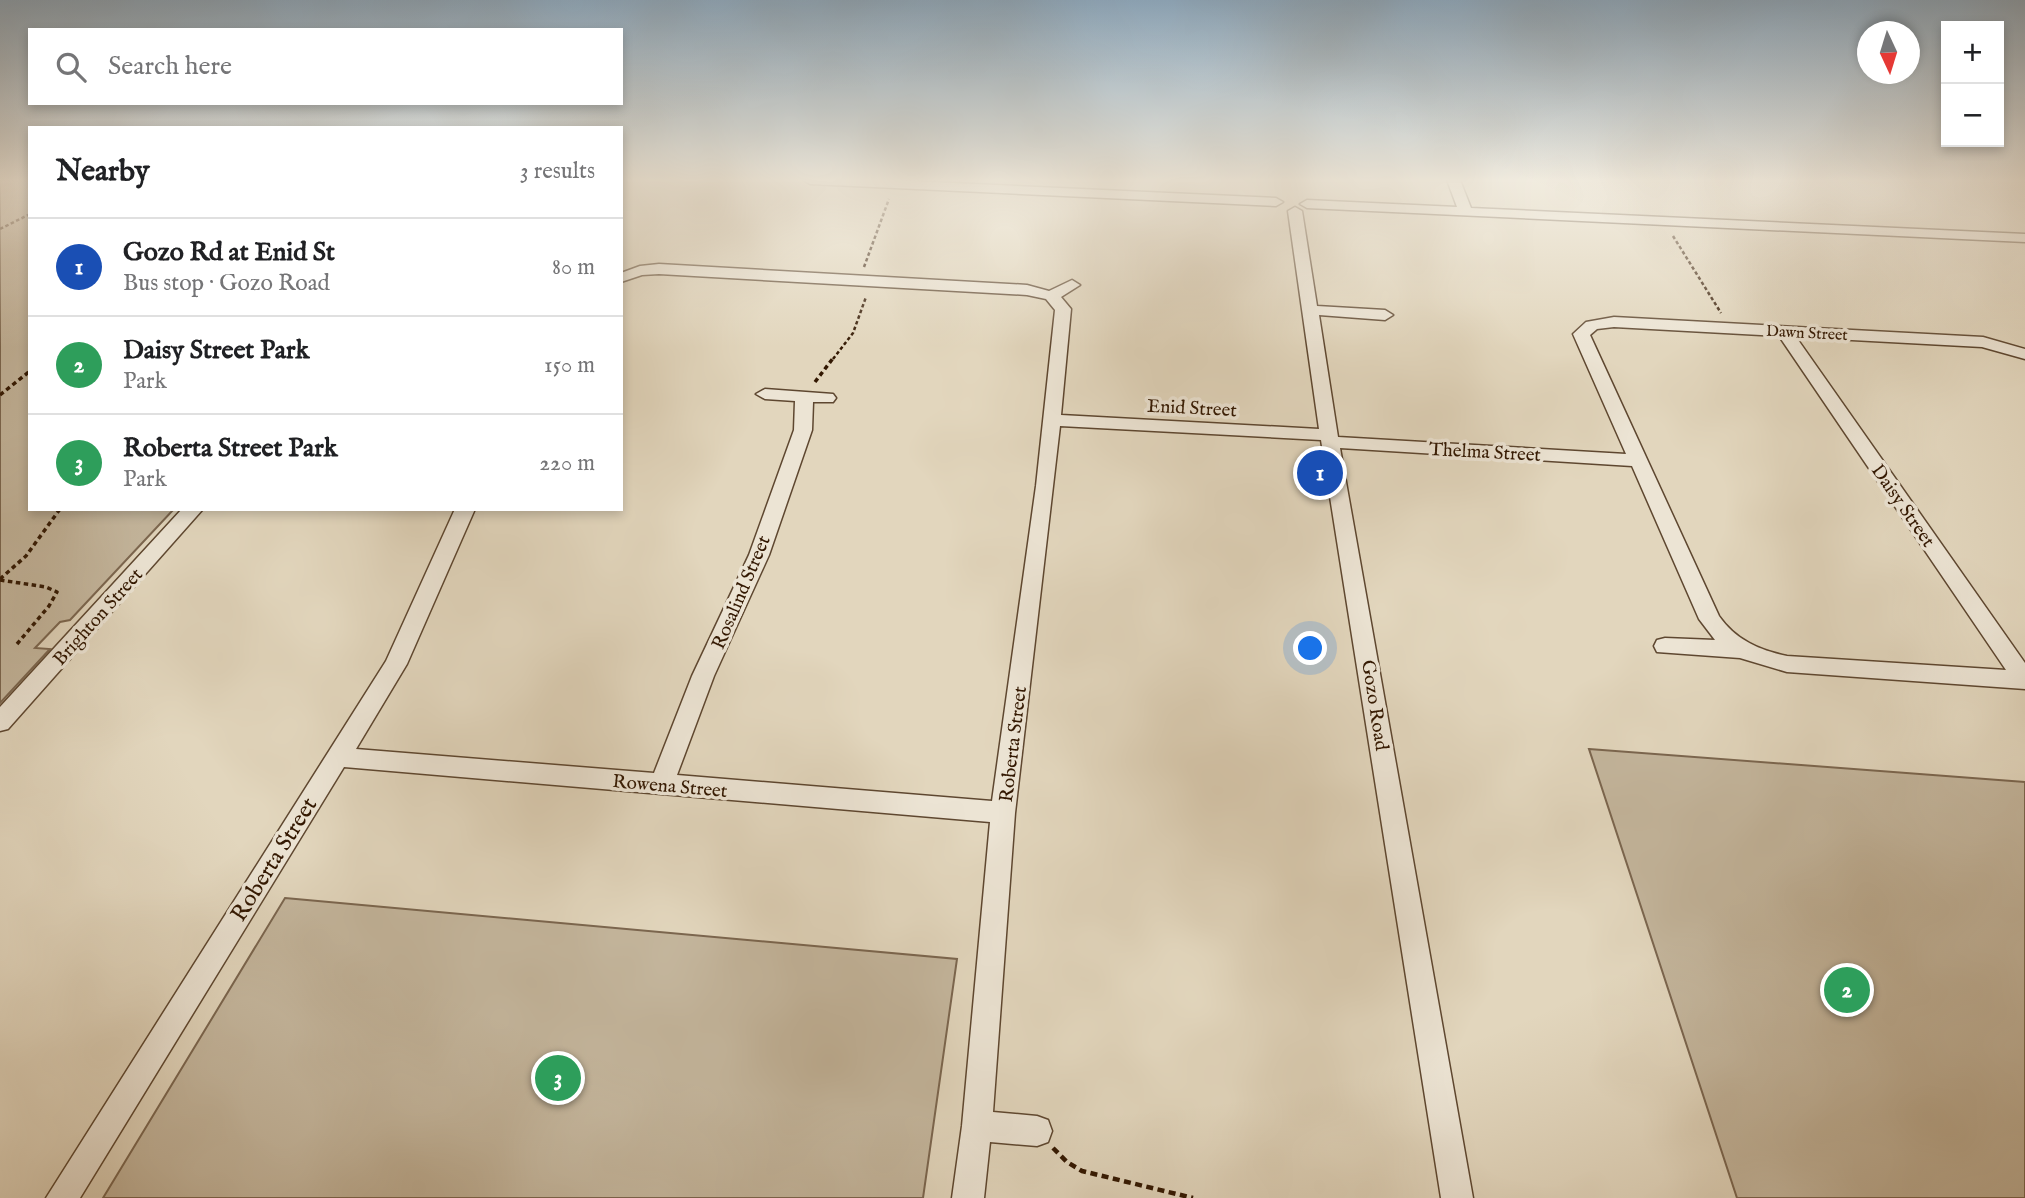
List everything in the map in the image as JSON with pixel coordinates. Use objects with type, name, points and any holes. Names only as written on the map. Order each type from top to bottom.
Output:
[{"type":"street","name":"Gozo Road","points":[[1298,236],[1457,1198]]},
{"type":"street","points":[[1983,236],[2025,238]]},
{"type":"street","points":[[623,277],[640,271],[659,270],[1027,290],[1051,296],[1072,285]]},
{"type":"street","name":"Roberta Street","points":[[968,1198],[977,1126],[1003,813],[1063,312],[1059,303],[1051,296]]},
{"type":"street","points":[[1309,310],[1385,314]]},
{"type":"street","name":"Dawn Street","points":[[2025,355],[1983,342],[1614,321],[1579,323],[1583,342],[1714,625],[1742,650],[1771,662],[1787,664],[2025,680]]},
{"type":"street","name":"Daisy Street","points":[[1783,330],[2025,680]]},
{"type":"street","points":[[765,394],[827,398]]},
{"type":"street","name":"Rosalind Street","points":[[662,785],[703,676],[759,555],[803,430],[804,396]]},
{"type":"street","name":"Enid Street","points":[[1052,420],[1330,439]]},
{"type":"street","name":"Thelma Street","points":[[1330,439],[1638,461]]},
{"type":"street","name":"Brighton Street","points":[[0,722],[191,511]]},
{"type":"street","name":"Roberta Street","points":[[62,1198],[396,664],[464,511]]},
{"type":"street","name":"Dawn Street","points":[[1665,646],[1742,650]]},
{"type":"street","name":"Rowena Street","points":[[337,757],[1003,813]]},
{"type":"street","points":[[977,1126],[1037,1131]]},
{"type":"path","points":[[1673,236],[1726,320]]},
{"type":"path","points":[[0,395],[28,373]]},
{"type":"path","points":[[0,580],[11,573],[27,555],[59,511]]},
{"type":"path","points":[[0,580],[17,586],[51,587],[57,592],[17,645]]},
{"type":"path","points":[[1037,1131],[1067,1162],[1082,1171],[1193,1198]]},
{"type":"shaded area","points":[[0,236],[28,236],[28,511],[172,511],[70,620],[60,622],[35,648],[50,649],[0,703]]},
{"type":"shaded area","points":[[1589,749],[2025,782],[2025,1198],[1737,1198]]},
{"type":"shaded area","points":[[285,898],[957,959],[923,1198],[103,1198]]},
{"type":"place","name":"Gozo Rd at Enid St","points":[[1320,473]]},
{"type":"place","name":"Daisy Street Park","points":[[1847,990]]},
{"type":"place","name":"Roberta Street Park","points":[[558,1078]]}]
